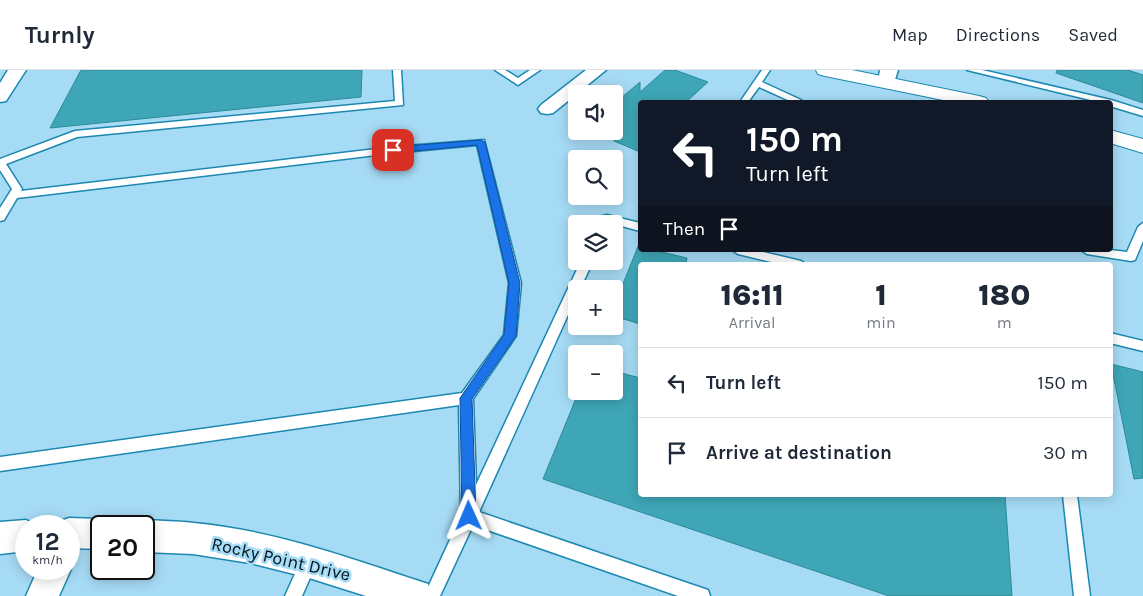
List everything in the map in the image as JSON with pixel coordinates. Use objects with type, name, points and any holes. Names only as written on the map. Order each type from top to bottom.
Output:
[{"type":"street","points":[[0,96],[17,70]]},
{"type":"street","points":[[547,109],[597,70]]},
{"type":"street","points":[[825,70],[888,76],[972,100]]},
{"type":"street","points":[[1113,137],[1143,146]]},
{"type":"street","name":"Rocky Point Drive","points":[[155,536],[194,538],[264,551],[309,562],[416,596]]},
{"type":"street","points":[[0,538],[15,537]]},
{"type":"street","points":[[42,596],[50,580]]},
{"type":"lane","points":[[0,217],[17,189],[0,162],[74,134],[400,103],[398,70]]},
{"type":"lane","points":[[499,70],[518,82],[536,70]]},
{"type":"lane","points":[[745,100],[766,70]]},
{"type":"lane","points":[[971,70],[1096,100]]},
{"type":"lane","points":[[758,83],[794,100]]},
{"type":"lane","points":[[1113,104],[1143,112]]},
{"type":"lane","points":[[13,195],[393,150],[481,142],[515,283],[510,336],[466,398],[469,516]]},
{"type":"lane","points":[[623,223],[638,227]]},
{"type":"lane","points":[[1099,252],[1130,257],[1143,227]]},
{"type":"lane","points":[[747,252],[789,262]]},
{"type":"lane","points":[[432,596],[583,270]]},
{"type":"lane","points":[[1113,339],[1143,346]]},
{"type":"lane","points":[[0,464],[466,398]]},
{"type":"lane","points":[[1070,497],[1082,596]]},
{"type":"lane","points":[[469,516],[702,596]]},
{"type":"lane","points":[[293,596],[309,562]]},
{"type":"building","points":[[81,70],[362,70],[361,97],[50,128]]},
{"type":"building","points":[[665,70],[675,70],[708,82],[688,100],[638,100],[638,151],[614,140],[623,140],[623,96],[640,82],[640,92]]},
{"type":"building","points":[[1057,70],[1128,70],[1143,75],[1143,103],[1056,73]]},
{"type":"building","points":[[638,246],[638,252],[662,252],[687,258],[686,262],[638,262],[638,323],[623,319],[623,284]]},
{"type":"building","points":[[1113,364],[1143,372],[1143,478],[1134,479],[1113,374]]},
{"type":"building","points":[[623,373],[638,377],[638,497],[1005,497],[1012,596],[889,596],[543,479],[575,400],[623,400]]},
{"type":"route","points":[[393,150],[481,142],[515,283],[510,336],[466,398],[469,516]]}]
